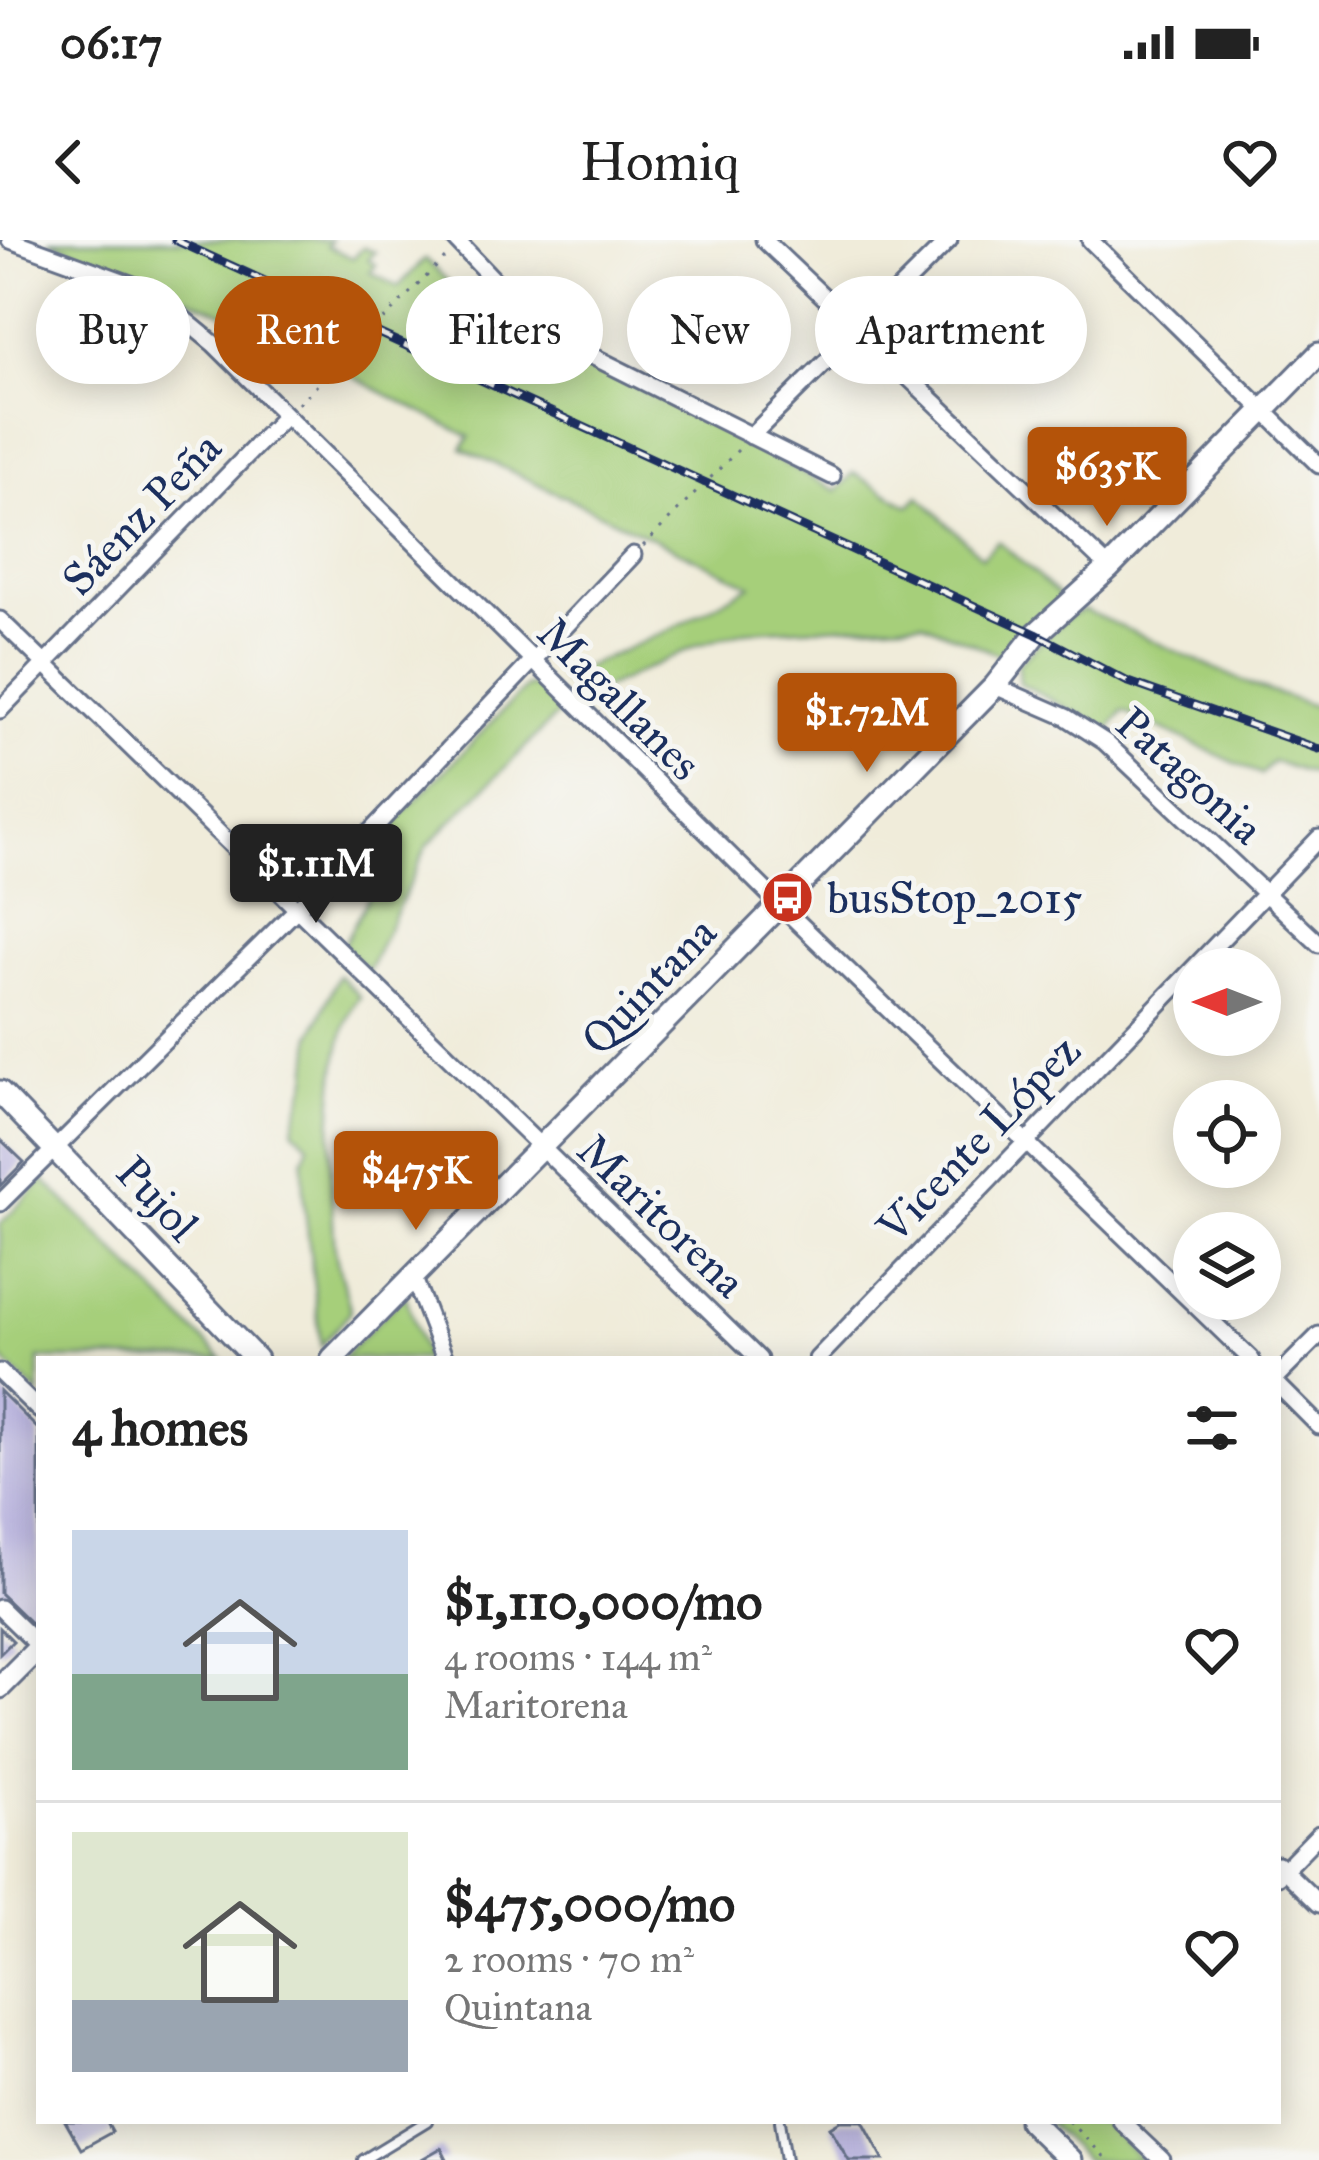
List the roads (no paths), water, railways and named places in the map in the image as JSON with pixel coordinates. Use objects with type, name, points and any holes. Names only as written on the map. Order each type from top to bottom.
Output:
[{"type":"street","name":"Magallanes","points":[[10,240],[150,291],[214,344],[1021,1142],[1248,1356]]},
{"type":"street","points":[[764,240],[815,287]]},
{"type":"street","points":[[913,276],[949,240]]},
{"type":"street","points":[[1090,240],[1319,466]]},
{"type":"street","points":[[459,241],[524,312],[566,343],[832,476]]},
{"type":"street","name":"Quintana","points":[[335,1356],[995,686],[1036,634],[1109,568],[1319,354]]},
{"type":"street","points":[[751,436],[815,373]]},
{"type":"street","points":[[917,384],[1109,568]]},
{"type":"street","name":"Sáenz Peña","points":[[0,710],[284,418]]},
{"type":"street","points":[[0,1203],[296,909],[633,555]]},
{"type":"street","name":"Maritorena","points":[[0,620],[756,1356]]},
{"type":"street","name":"Patagonia","points":[[995,686],[1066,717],[1105,742],[1319,944]]},
{"type":"street","name":"Vicente López","points":[[821,1356],[1021,1142],[1319,838]]},
{"type":"street","name":"Pujol","points":[[0,1092],[253,1356]]},
{"type":"street","points":[[413,1276],[444,1356]]},
{"type":"street","points":[[1281,1377],[1319,1335]]},
{"type":"street","points":[[0,1372],[36,1407]]},
{"type":"street","points":[[1281,1383],[1319,1426]]},
{"type":"street","points":[[0,1608],[36,1644]]},
{"type":"street","points":[[0,1687],[36,1650]]},
{"type":"street","points":[[1281,1869],[1319,1834]]},
{"type":"street","points":[[1281,1871],[1319,1904]]},
{"type":"street","points":[[1033,2124],[1070,2160]]},
{"type":"street","points":[[1124,2124],[1162,2160]]},
{"type":"lane","points":[[363,2160],[423,2124]]},
{"type":"lane","points":[[780,2124],[786,2160]]},
{"type":"railway","points":[[175,240],[1036,634],[1126,681],[1319,749]]},
{"type":"place","name":"busStop_2015","points":[[788,897]]}]
